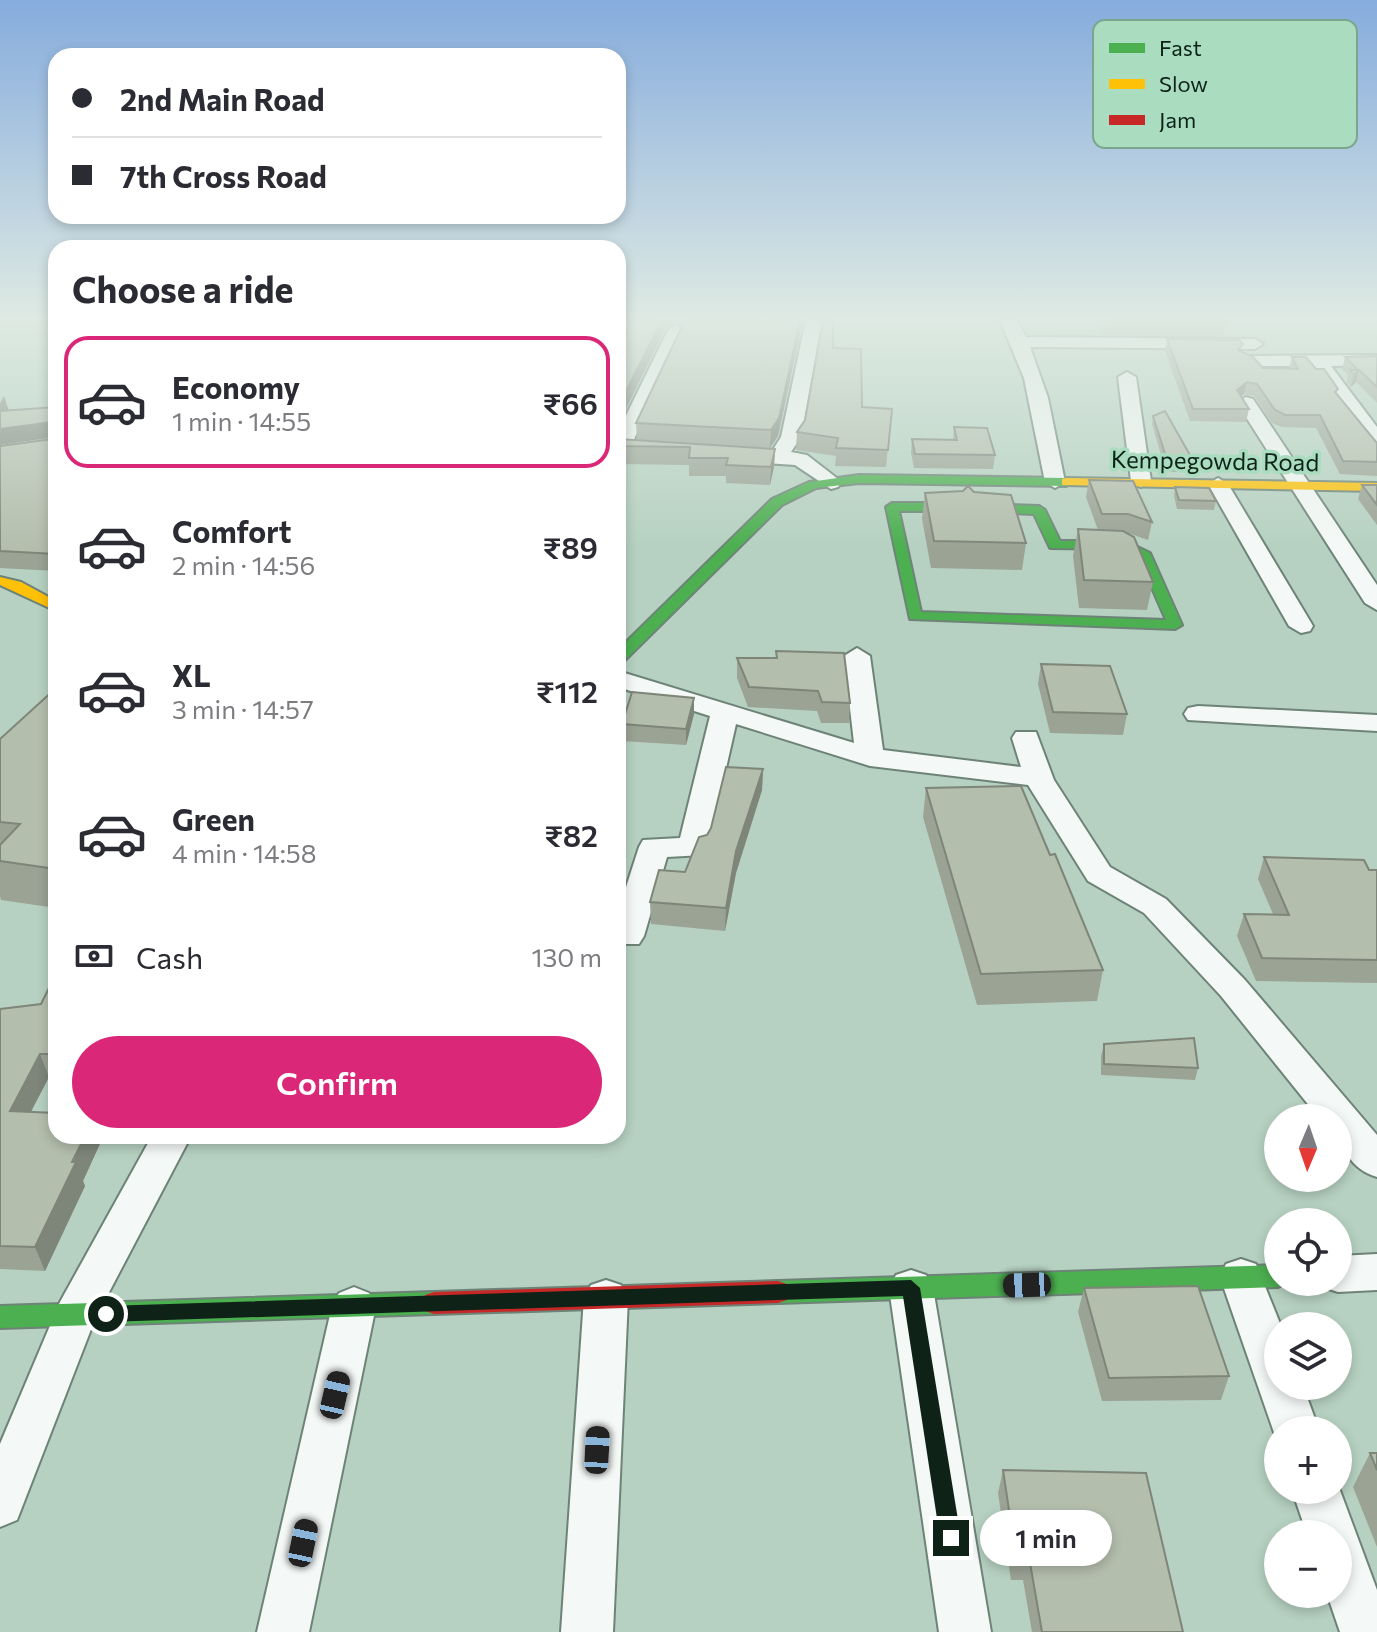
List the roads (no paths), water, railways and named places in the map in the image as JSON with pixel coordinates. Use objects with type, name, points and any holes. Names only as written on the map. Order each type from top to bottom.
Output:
[{"type":"street","points":[[626,446],[647,396]]},
{"type":"street","points":[[778,458],[791,437],[799,396]]},
{"type":"street","points":[[1035,396],[1055,482]]},
{"type":"street","points":[[1130,396],[1141,481]]},
{"type":"street","points":[[1344,396],[1377,440]]},
{"type":"street","points":[[1246,403],[1377,603]]},
{"type":"street","points":[[715,454],[800,459],[831,483]]},
{"type":"street","name":"Kempegowda Road","points":[[626,651],[777,502],[813,485],[859,479],[1377,487]]},
{"type":"street","points":[[944,481],[949,507]]},
{"type":"street","points":[[970,481],[976,508]]},
{"type":"street","points":[[1218,484],[1301,626]]},
{"type":"street","points":[[892,507],[976,508],[1039,510],[1055,545],[1125,545],[1145,556],[1175,625],[915,616],[892,507]]},
{"type":"street","points":[[0,581],[48,600]]},
{"type":"street","points":[[857,656],[870,757]]},
{"type":"street","points":[[626,681],[870,757],[1038,778]]},
{"type":"street","points":[[627,936],[654,847],[693,848],[725,711]]},
{"type":"street","points":[[1198,714],[1377,723]]},
{"type":"street","points":[[1026,738],[1038,778],[1099,874],[1155,906],[1233,988],[1377,1162]]},
{"type":"street","points":[[0,1503],[75,1315],[168,1144]]},
{"type":"street","points":[[1352,1273],[1377,1272]]},
{"type":"street","points":[[0,1317],[1260,1276],[1266,1312]]},
{"type":"street","points":[[911,1288],[965,1632]]},
{"type":"street","points":[[587,1632],[606,1298]]},
{"type":"street","points":[[283,1632],[354,1306]]},
{"type":"street","points":[[1352,1592],[1366,1632]]}]
